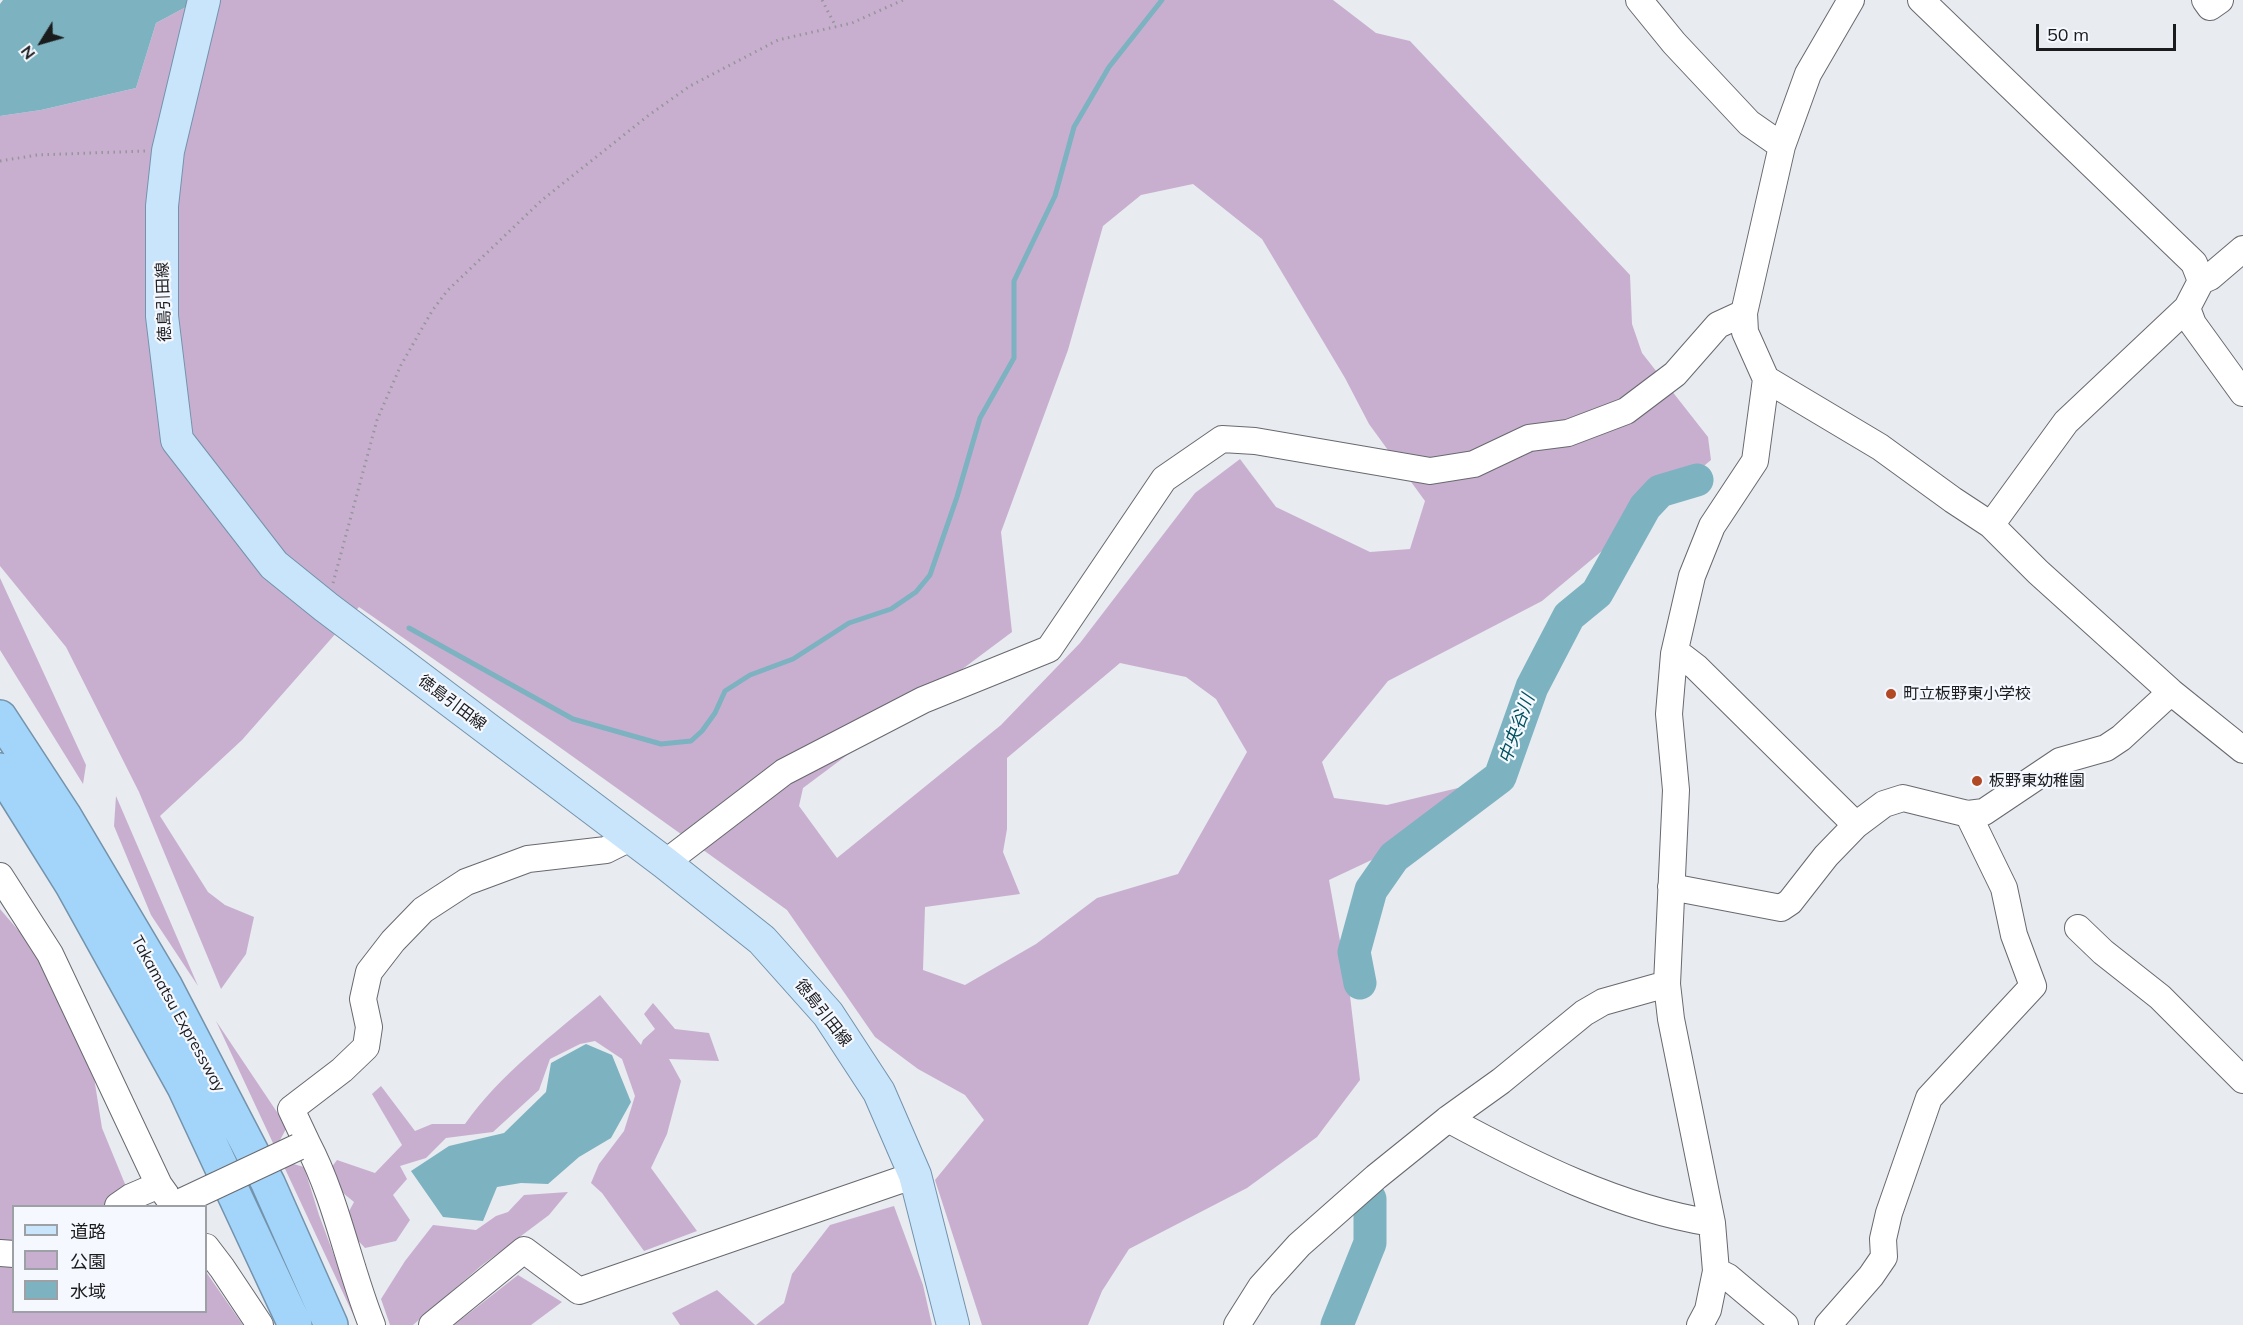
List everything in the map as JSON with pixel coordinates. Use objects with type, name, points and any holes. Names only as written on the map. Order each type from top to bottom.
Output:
[{"type":"highway","points":[[0,703],[64,815]]},
{"type":"highway","name":"Takamatsu Expressway","points":[[0,717],[64,815],[166,987],[268,1183],[331,1325]]},
{"type":"highway","name":"Takamatsu Expressway","points":[[0,770],[72,885],[184,1087],[295,1325]]},
{"type":"main road","name":"徳島引田線","points":[[204,0],[168,151],[162,206],[162,316],[177,440],[274,565],[326,608],[665,863],[762,940],[828,1014],[879,1092],[915,1175],[953,1325]]},
{"type":"street","points":[[1639,0],[1674,43],[1749,123],[1782,146]]},
{"type":"street","points":[[1700,1325],[1708,1310],[1716,1271],[1712,1222],[1671,1019],[1667,984],[1676,790],[1669,714],[1674,654],[1692,576],[1713,526],[1755,461],[1766,379],[1745,332],[1744,313],[1782,146],[1808,74],[1851,0]]},
{"type":"street","points":[[1922,0],[2194,263],[2200,281]]},
{"type":"street","points":[[2205,0],[2210,7],[2220,0]]},
{"type":"street","points":[[1991,525],[2066,422],[2187,308],[2200,281],[2210,277],[2243,249]]},
{"type":"street","points":[[2187,308],[2193,324],[2243,393]]},
{"type":"street","points":[[665,863],[784,772],[923,700],[1049,649],[1164,479],[1222,440],[1255,441],[1430,471],[1474,464],[1529,438],[1568,433],[1626,411],[1675,374],[1718,325],[1744,313]]},
{"type":"street","points":[[1766,379],[1880,447],[1991,525],[2038,573],[2171,692],[2243,750]]},
{"type":"street","points":[[1674,654],[1683,657],[1696,667],[1856,825]]},
{"type":"street","points":[[1671,887],[1781,908],[1790,902],[1826,856],[1856,825],[1884,804],[1903,798],[1968,814],[1984,812],[2060,761],[2106,748],[2121,738],[2171,692]]},
{"type":"street","points":[[1828,1325],[1871,1276],[1884,1257],[1883,1239],[1889,1213],[1929,1098],[2033,986],[2014,935],[2004,888],[1968,814]]},
{"type":"street","points":[[372,1325],[321,1169],[303,1145],[291,1109],[342,1070],[366,1047],[369,1027],[363,999],[369,972],[393,941],[423,910],[466,882],[528,859],[606,850],[630,838]]},
{"type":"street","points":[[0,876],[50,954],[172,1199]]},
{"type":"street","points":[[2078,928],[2103,952],[2160,996],[2243,1080]]},
{"type":"street","points":[[1237,1325],[1261,1287],[1299,1245],[1376,1177],[1448,1119],[1501,1082],[1584,1013],[1603,1002],[1667,984]]},
{"type":"street","points":[[1448,1119],[1557,1175],[1643,1206],[1688,1219],[1712,1222]]},
{"type":"street","points":[[119,1205],[130,1197],[172,1199],[303,1145]]},
{"type":"street","points":[[432,1325],[525,1250],[579,1291],[915,1175]]},
{"type":"street","points":[[207,1247],[260,1325]]},
{"type":"street","points":[[1716,1271],[1728,1277],[1785,1325]]},
{"type":"path","points":[[822,0],[836,27]]},
{"type":"path","points":[[326,608],[377,420],[401,365],[432,311],[447,291],[542,200],[649,115],[690,86],[778,40],[852,23],[903,0]]},
{"type":"path","points":[[0,161],[37,155],[168,151]]},
{"type":"green space","points":[[187,0],[1333,0],[1376,33],[1410,41],[1630,275],[1632,324],[1642,353],[1708,437],[1711,460],[1542,601],[1388,681],[1322,762],[1334,798],[1387,805],[1458,788],[1465,816],[1329,880],[1350,996],[1360,1080],[1317,1137],[1247,1188],[1129,1249],[1102,1291],[1088,1325],[982,1325],[935,1180],[984,1120],[965,1095],[918,1069],[875,1037],[787,910],[359,607],[242,740],[160,816],[208,892],[225,905],[254,917],[246,954],[221,989],[139,792],[66,647],[0,566],[0,116],[41,110],[136,88],[156,23],[186,7]],"holes":[[[1193,184],[1262,239],[1345,378],[1369,424],[1425,501],[1410,549],[1370,552],[1276,507],[1240,459],[1195,493],[1080,643],[1001,725],[837,858],[799,806],[803,788],[1012,632],[1001,532],[1068,350],[1103,226],[1141,195]],[[1120,663],[1186,677],[1216,699],[1247,752],[1178,874],[1097,898],[1036,944],[965,985],[923,970],[925,907],[1020,894],[1003,852],[1007,829],[1007,758]]]},
{"type":"green space","points":[[0,578],[86,765],[83,784],[0,650]]},
{"type":"green space","points":[[116,796],[198,986],[151,915],[114,826]]},
{"type":"green space","points":[[0,909],[30,944],[93,1071],[102,1128],[125,1184],[144,1205],[12,1205],[12,1313],[207,1313],[207,1273],[243,1325],[0,1325]]},
{"type":"green space","points":[[600,995],[641,1045],[655,1029],[644,1014],[653,1003],[675,1029],[709,1033],[719,1061],[669,1059],[681,1081],[667,1134],[651,1168],[697,1231],[644,1251],[602,1193],[591,1183],[599,1164],[624,1131],[635,1096],[622,1059],[595,1041],[580,1044],[550,1059],[539,1090],[493,1132],[446,1138],[426,1158],[400,1166],[407,1179],[393,1195],[410,1220],[396,1241],[365,1248],[348,1230],[347,1215],[354,1202],[332,1184],[331,1168],[337,1160],[375,1173],[402,1145],[372,1094],[381,1086],[415,1131],[432,1124],[465,1124],[511,1072]]},
{"type":"green space","points":[[216,1021],[287,1127],[279,1142],[290,1163],[304,1167],[319,1215],[360,1325],[358,1325]]},
{"type":"green space","points":[[568,1192],[549,1215],[481,1266],[413,1325],[390,1325],[381,1299],[405,1261],[433,1225],[476,1230],[496,1216],[508,1212],[524,1195]]},
{"type":"green space","points":[[894,1206],[923,1285],[932,1325],[756,1325],[784,1303],[792,1274],[830,1225]]},
{"type":"green space","points":[[518,1275],[562,1302],[531,1325],[454,1325]]},
{"type":"green space","points":[[717,1290],[755,1325],[680,1325],[672,1313]]},
{"type":"water","points":[[3,0],[187,0],[186,7],[156,23],[136,88],[41,110],[0,116],[0,4]]},
{"type":"water","points":[[586,1044],[612,1055],[631,1102],[611,1138],[579,1157],[548,1184],[521,1183],[497,1187],[483,1221],[443,1217],[411,1171],[449,1146],[504,1133],[546,1092],[551,1063]]},
{"type":"waterway","points":[[409,628],[573,719],[661,744],[691,741],[702,731],[715,713],[725,691],[750,675],[793,659],[849,623],[891,609],[916,592],[930,575],[957,497],[980,418],[1014,358],[1014,281],[1055,196],[1074,127],[1109,67],[1162,0]]},
{"type":"waterway","name":"中央谷川","points":[[1360,983],[1354,952],[1371,890],[1394,857],[1500,777],[1532,687],[1569,616],[1597,593],[1645,507],[1660,491],[1697,480]]},
{"type":"waterway","name":"中央谷川","points":[[1337,1325],[1370,1243],[1370,1199]]},
{"type":"place","name":"町立板野東小学校","points":[[1891,694]]},
{"type":"place","name":"板野東幼稚園","points":[[1977,781]]}]
